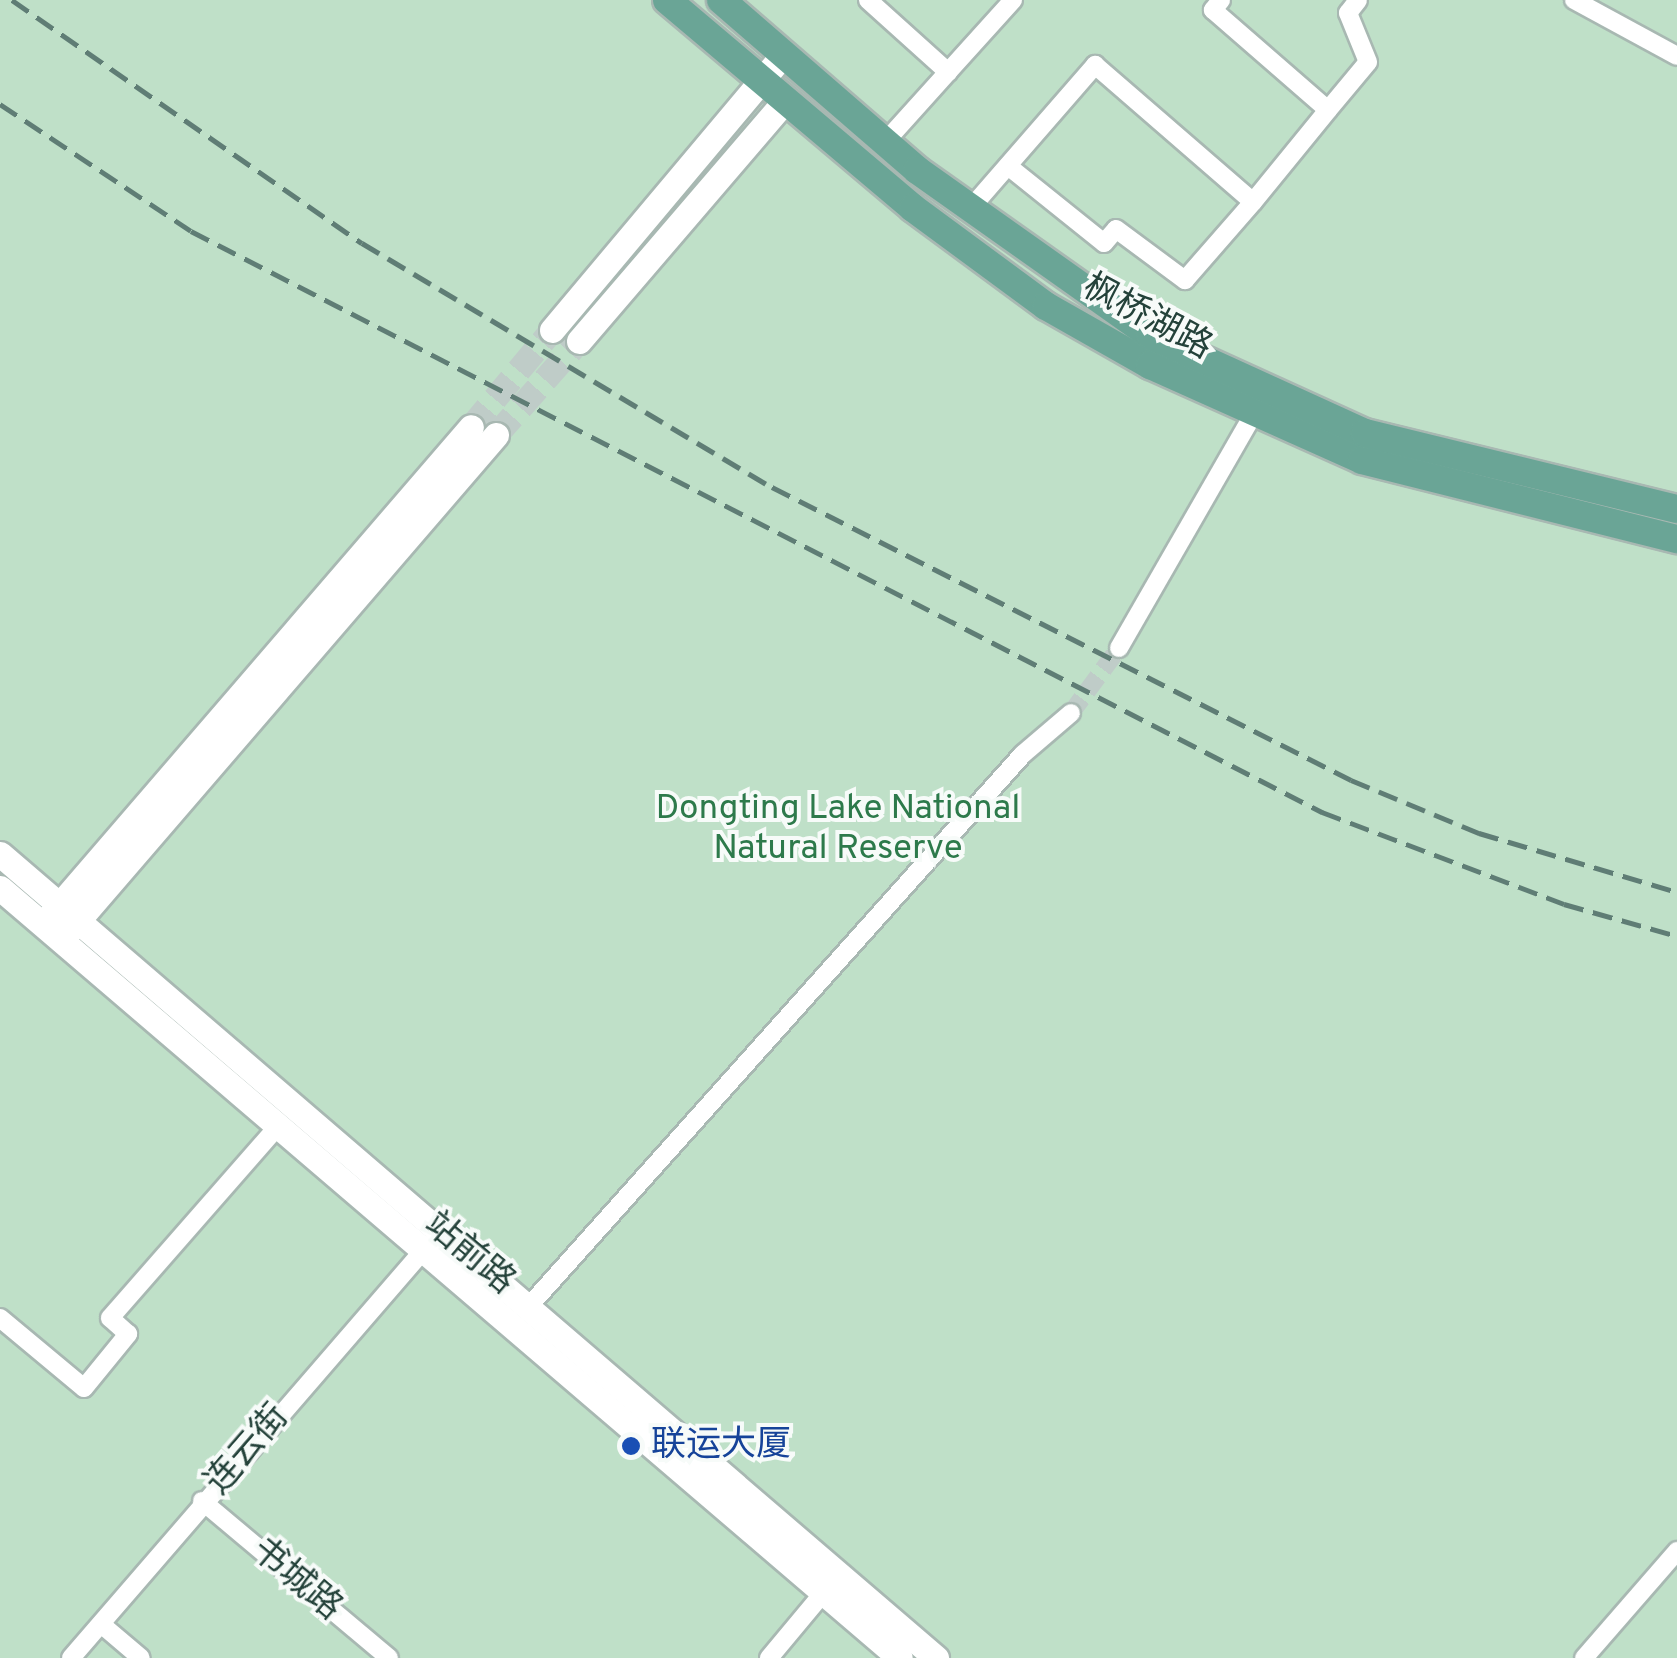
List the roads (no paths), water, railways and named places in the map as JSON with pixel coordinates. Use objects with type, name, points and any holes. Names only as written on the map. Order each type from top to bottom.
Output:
[{"type":"main road","name":"枫桥湖路","points":[[667,0],[785,101],[1046,306],[1254,413],[1468,493],[1677,539]]},
{"type":"main road","name":"枫桥湖路","points":[[721,0],[970,210],[1150,335],[1365,432],[1677,509]]},
{"type":"main road","points":[[552,330],[783,55]]},
{"type":"main road","points":[[580,341],[785,101]]},
{"type":"main road","points":[[61,922],[483,431]]},
{"type":"main road","name":"站前路","points":[[0,854],[61,922],[278,1126],[428,1245],[900,1658]]},
{"type":"main road","name":"站前路","points":[[0,888],[61,922],[530,1305],[936,1658]]},
{"type":"street","points":[[868,0],[948,72]]},
{"type":"street","points":[[885,142],[1013,0]]},
{"type":"street","points":[[1221,0],[1214,10],[1328,110]]},
{"type":"street","points":[[1008,166],[1104,242],[1116,229],[1185,280],[1368,62],[1348,12],[1358,0]]},
{"type":"street","points":[[1574,0],[1677,56]]},
{"type":"street","points":[[970,210],[1094,65],[1253,202]]},
{"type":"street","points":[[1119,648],[1254,413]]},
{"type":"street","points":[[530,1305],[1023,754],[1071,713]]},
{"type":"street","points":[[0,1318],[84,1388],[128,1334],[110,1318],[278,1126]]},
{"type":"street","name":"连云街","points":[[72,1658],[202,1501],[428,1245]]},
{"type":"street","name":"书城路","points":[[202,1501],[389,1658]]},
{"type":"street","points":[[1584,1658],[1677,1551]]},
{"type":"street","points":[[769,1658],[824,1592]]},
{"type":"street","points":[[101,1624],[141,1658]]},
{"type":"tunnel","points":[[471,427],[552,330]]},
{"type":"tunnel","points":[[496,435],[579,341]]},
{"type":"tunnel","points":[[1071,713],[1119,648]]},
{"type":"railway","points":[[12,0],[362,243],[772,487],[1351,780],[1479,833],[1677,892]]},
{"type":"railway","points":[[0,104],[191,231],[1322,812],[1564,904],[1677,936]]},
{"type":"place","name":"联运大厦","points":[[631,1446]]},
{"type":"park label","name":"Dongting Lake National Natural Reserve","points":[[838,829]]}]
